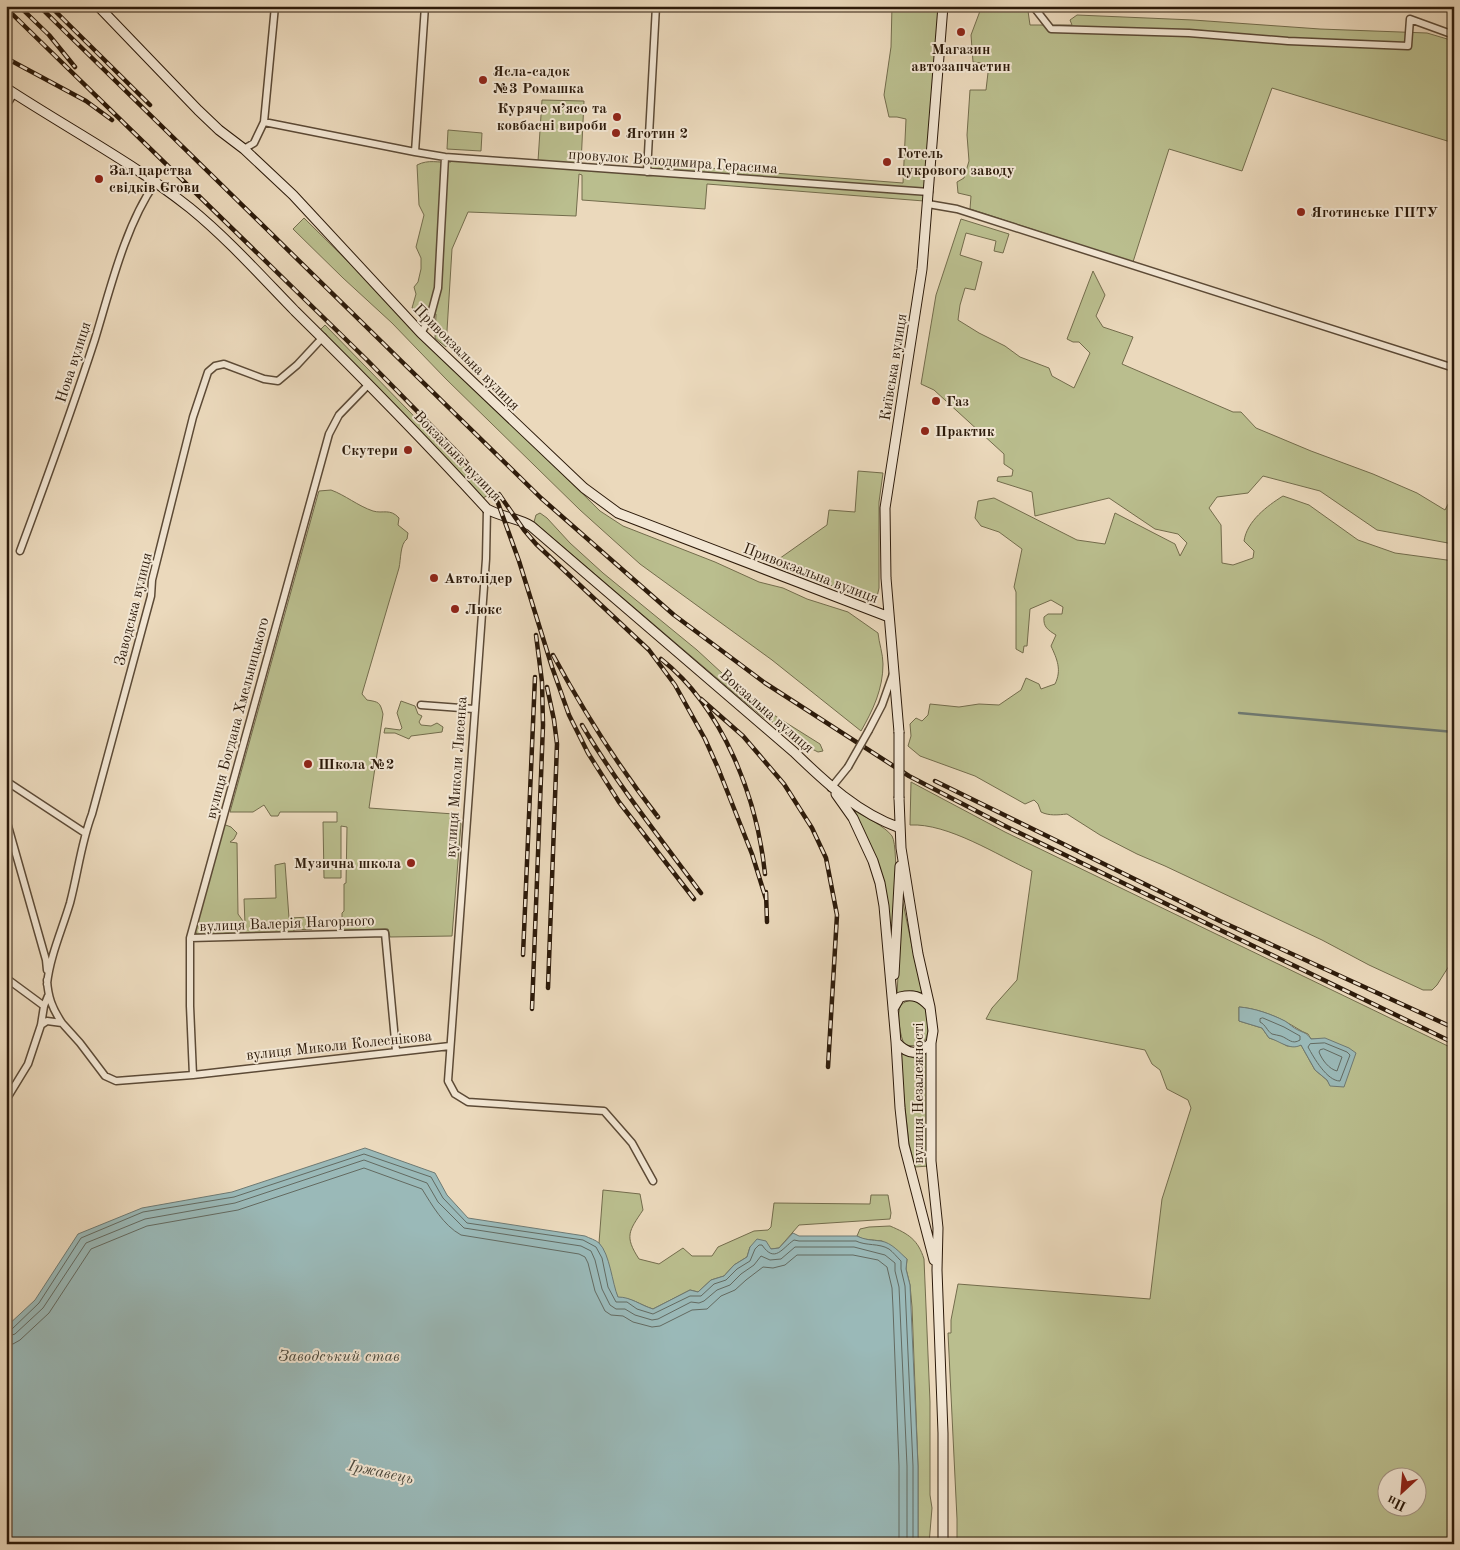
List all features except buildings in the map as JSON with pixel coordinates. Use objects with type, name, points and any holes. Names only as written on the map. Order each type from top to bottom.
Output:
[{"type":"street","name":"Привокзальна вулиця","points":[[98,6],[198,110],[244,149],[293,195],[421,333],[584,488],[618,513],[889,617]]},
{"type":"street","points":[[244,149],[254,143],[264,122],[275,6]]},
{"type":"street","points":[[415,152],[424,6]]},
{"type":"street","points":[[647,172],[656,6]]},
{"type":"street","name":"Київська вулиця","points":[[899,798],[899,732],[886,578],[885,508],[922,269],[944,6]]},
{"type":"street","points":[[1033,6],[1051,29],[1189,33],[1288,41],[1408,46],[1410,20],[1454,34]]},
{"type":"street","points":[[6,106],[10,91]]},
{"type":"street","name":"Вокзальна вулиця","points":[[10,91],[84,135],[190,208],[369,384],[487,509],[496,514],[524,521],[532,526],[787,746],[831,788],[862,809],[900,828]]},
{"type":"street","name":"провулок Володимира Герасима","points":[[264,122],[445,157],[929,192]]},
{"type":"street","points":[[421,333],[430,318],[438,288],[445,157]]},
{"type":"street","name":"Нова вулиця","points":[[20,551],[85,367],[120,257],[136,219],[155,183]]},
{"type":"street","points":[[928,204],[957,209],[1454,368]]},
{"type":"street","name":"Заводська вулиця","points":[[48,984],[49,968],[70,902],[85,833],[92,814],[151,596],[152,580],[180,465],[208,372],[215,366],[224,364],[264,379],[278,380],[297,365],[323,338]]},
{"type":"street","name":"вулиця Богдана Хмельницького","points":[[193,1075],[190,938],[329,434],[338,415],[369,384]]},
{"type":"street","name":"вулиця Миколи Лисенка","points":[[450,1046],[486,559],[487,509]]},
{"type":"street","points":[[892,1009],[884,906],[880,883],[873,861],[853,818],[831,788],[848,767],[869,730],[882,705],[895,668]]},
{"type":"street","points":[[421,705],[474,709]]},
{"type":"street","points":[[6,781],[36,798],[85,833]]},
{"type":"street","name":"вулиця Незалежності","points":[[899,798],[901,848],[918,954],[930,1007],[932,1031],[930,1043],[931,1161],[938,1228],[937,1270],[943,1433],[943,1544]]},
{"type":"street","points":[[6,819],[46,960],[48,984],[48,996],[44,1006],[41,1025],[37,1032],[28,1064],[6,1100]]},
{"type":"street","points":[[892,1009],[901,848]]},
{"type":"street","name":"вулиця Валерія Нагорного","points":[[190,938],[385,933],[396,1051]]},
{"type":"street","points":[[6,978],[44,1006]]},
{"type":"street","points":[[892,1009],[900,997],[909,995],[918,996],[930,1007]]},
{"type":"street","name":"вулиця Миколи Колеснікова","points":[[48,996],[59,1022],[80,1043],[105,1076],[116,1082],[450,1046],[448,1081],[455,1094],[468,1102],[604,1111],[632,1143],[653,1181]]},
{"type":"street","name":"вулиця Незалежності","points":[[892,1009],[904,1145],[937,1270]]},
{"type":"street","points":[[41,1025],[47,1021],[59,1022]]},
{"type":"street","points":[[896,1042],[904,1049],[918,1052],[924,1050],[930,1043]]},
{"type":"green space","points":[[892,6],[935,6],[938,14],[924,201],[707,184],[705,209],[582,200],[582,175],[579,174],[576,216],[468,212],[452,249],[446,347],[435,338],[436,314],[412,308],[416,294],[414,287],[418,282],[421,269],[421,258],[416,247],[424,215],[419,205],[417,165],[429,162],[451,162],[452,154],[538,161],[542,100],[584,101],[581,164],[644,169],[644,163],[903,183],[906,119],[889,117],[884,95],[891,47]]},
{"type":"green space","points":[[980,11],[1028,11],[1030,25],[1072,25],[1070,20],[1077,15],[1193,20],[1320,29],[1427,33],[1454,41],[1454,143],[1272,88],[1242,171],[1169,149],[1133,262],[970,209],[971,196],[958,193],[957,182],[964,178],[969,161],[967,135],[970,90],[986,90],[989,64],[973,62],[971,35]]},
{"type":"green space","points":[[448,130],[482,133],[481,151],[447,149]]},
{"type":"green space","points":[[304,218],[600,511],[623,526],[715,562],[759,582],[783,588],[807,599],[848,612],[878,633],[883,660],[883,673],[873,707],[861,731],[772,660],[640,564],[580,510],[446,379],[392,323],[293,229]]},
{"type":"green space","points":[[961,219],[1009,234],[1003,253],[994,251],[996,241],[966,233],[960,255],[982,262],[975,290],[965,288],[958,320],[1005,346],[1020,357],[1049,368],[1052,376],[1074,388],[1090,353],[1079,342],[1067,339],[1093,271],[1105,295],[1096,316],[1103,327],[1133,337],[1122,364],[1233,412],[1241,412],[1256,428],[1417,493],[1445,510],[1454,493],[1454,560],[1448,543],[1377,530],[1320,491],[1263,476],[1248,493],[1217,497],[1209,508],[1221,525],[1222,563],[1233,565],[1253,558],[1254,551],[1244,541],[1249,527],[1264,509],[1283,496],[1309,505],[1358,540],[1395,553],[1454,561],[1454,958],[1432,990],[1423,990],[1369,965],[1322,940],[1137,854],[1100,835],[1067,814],[1050,815],[1041,812],[1034,800],[1025,804],[975,776],[920,756],[908,746],[911,736],[910,724],[916,718],[922,721],[928,715],[930,704],[959,707],[979,704],[999,705],[1021,690],[1026,678],[1039,684],[1041,689],[1055,684],[1057,679],[1058,665],[1051,646],[1056,635],[1047,628],[1044,623],[1044,617],[1048,614],[1062,614],[1063,607],[1051,600],[1030,609],[1027,646],[1024,646],[1023,653],[1016,649],[1016,592],[1014,587],[1022,549],[999,532],[981,526],[975,518],[978,501],[994,498],[1077,540],[1105,544],[1115,513],[1175,544],[1180,556],[1187,543],[1178,534],[1155,529],[1109,498],[1035,516],[1032,492],[997,481],[998,477],[1012,476],[1013,470],[1004,464],[1004,454],[934,390],[921,384],[936,295]]},
{"type":"green space","points":[[325,325],[490,494],[483,498],[320,330]]},
{"type":"green space","points":[[858,471],[883,473],[879,502],[879,588],[877,597],[864,600],[776,561],[827,525],[829,510],[855,512]]},
{"type":"green space","points":[[331,490],[373,511],[393,513],[399,518],[398,525],[408,533],[402,548],[399,568],[362,694],[367,700],[378,703],[383,714],[369,808],[454,814],[459,818],[461,824],[452,936],[390,937],[388,929],[342,930],[344,884],[346,883],[347,827],[341,826],[341,878],[324,878],[323,822],[337,822],[337,812],[280,812],[278,816],[271,816],[264,805],[253,812],[230,812],[318,494],[319,491]]},
{"type":"green space","points":[[540,513],[603,573],[697,650],[736,686],[769,712],[820,744],[823,751],[818,752],[798,742],[739,697],[534,522],[536,515]]},
{"type":"green space","points":[[401,701],[415,706],[418,714],[422,716],[419,722],[421,725],[431,726],[437,723],[443,727],[442,732],[411,736],[409,739],[395,733],[384,733],[385,728],[400,730],[402,728],[397,713]]},
{"type":"green space","points":[[911,782],[1005,832],[1454,1049],[1454,1544],[957,1544],[948,1333],[951,1333],[951,1320],[958,1284],[1150,1299],[1162,1199],[1191,1108],[1188,1100],[1167,1089],[1160,1070],[1152,1064],[1145,1050],[986,1019],[992,1008],[1017,980],[1032,871],[956,834],[925,826],[910,825]],"holes":[[[1239,1007],[1276,1017],[1308,1034],[1311,1039],[1317,1039],[1330,1085],[1315,1070],[1301,1045],[1287,1046],[1269,1038],[1262,1028],[1239,1021]]]},
{"type":"green space","points":[[853,810],[874,821],[892,836],[896,859],[896,878],[892,968],[876,860]]},
{"type":"green space","points":[[223,824],[231,827],[237,833],[230,842],[237,843],[238,914],[245,924],[244,899],[276,898],[275,865],[285,863],[289,918],[311,917],[312,929],[294,930],[292,937],[200,939],[195,931]]},
{"type":"green space","points":[[902,898],[923,993],[912,991],[897,995]]},
{"type":"green space","points":[[916,1000],[927,1009],[928,1023],[925,1041],[914,1046],[905,1045],[899,1025],[901,1005]]},
{"type":"green space","points":[[899,1052],[914,1058],[927,1053],[929,1166],[915,1167],[909,1144]]},
{"type":"green space","points":[[603,1190],[640,1194],[643,1210],[634,1223],[630,1234],[631,1245],[639,1259],[659,1264],[683,1248],[692,1256],[712,1256],[718,1247],[754,1231],[768,1230],[771,1227],[774,1203],[870,1204],[871,1195],[888,1195],[891,1213],[890,1219],[799,1225],[779,1248],[750,1247],[747,1257],[734,1265],[724,1276],[711,1280],[698,1292],[690,1290],[653,1309],[631,1300],[618,1298],[606,1257],[599,1243]]},
{"type":"green space","points":[[890,1226],[912,1238],[919,1247],[924,1259],[930,1402],[930,1495],[932,1508],[929,1544],[918,1544],[918,1466],[912,1307],[906,1269],[907,1259],[882,1241],[863,1239],[857,1236],[860,1229]]},
{"type":"water","points":[[1239,1007],[1274,1016],[1305,1033],[1311,1039],[1325,1038],[1356,1053],[1344,1087],[1330,1086],[1327,1080],[1315,1070],[1301,1045],[1293,1047],[1285,1045],[1269,1038],[1262,1028],[1239,1021]]},
{"type":"water","name":"Заводський став","points":[[365,1148],[435,1173],[447,1195],[468,1218],[585,1236],[596,1241],[606,1254],[618,1297],[623,1297],[653,1309],[690,1290],[698,1292],[711,1280],[724,1276],[734,1265],[747,1257],[750,1247],[757,1239],[766,1241],[771,1249],[779,1248],[793,1233],[799,1236],[857,1236],[885,1242],[892,1246],[907,1259],[906,1269],[910,1285],[918,1466],[918,1544],[6,1544],[6,1327],[35,1300],[78,1234],[142,1208],[232,1192]]},
{"type":"waterway","points":[[1239,713],[1454,732]]},
{"type":"railway","points":[[19,6],[49,35],[75,67]]},
{"type":"railway","points":[[39,6],[541,498],[674,615],[765,683],[909,776],[1007,827],[1454,1043]]},
{"type":"railway","points":[[50,6],[150,105]]},
{"type":"railway","points":[[6,8],[367,360],[460,455],[487,488],[498,503],[569,715],[588,753],[619,802],[694,899]]},
{"type":"railway","points":[[6,58],[86,101],[112,120]]},
{"type":"railway","points":[[499,494],[536,544],[649,650],[675,685],[705,739],[718,768],[752,854],[766,899]]},
{"type":"railway","points":[[532,1009],[543,725],[542,682],[536,635]]},
{"type":"railway","points":[[553,655],[602,738],[658,817]]},
{"type":"railway","points":[[661,659],[683,679],[702,702],[719,728],[733,756],[745,785],[754,815],[765,874]]},
{"type":"railway","points":[[523,955],[535,677]]},
{"type":"railway","points":[[547,687],[557,744],[548,988]]},
{"type":"railway","points":[[701,699],[743,736],[784,784],[812,828],[826,858],[837,915],[828,1067]]},
{"type":"railway","points":[[582,725],[624,790],[701,893]]},
{"type":"railway","points":[[935,781],[1220,921],[1454,1028]]},
{"type":"railway","points":[[766,892],[767,922]]},
{"type":"place","name":"Магазин автозапчастин","points":[[961,32]]},
{"type":"place","name":"Ясла-садок №3 Ромашка","points":[[483,80]]},
{"type":"place","name":"Куряче м’ясо та ковбасні вироби","points":[[617,117]]},
{"type":"place","name":"Яготин 2","points":[[616,133]]},
{"type":"place","name":"Готель цукрового заводу","points":[[887,162]]},
{"type":"place","name":"Зал царства свідків Єгови","points":[[99,179]]},
{"type":"place","name":"Яготинське ГПТУ","points":[[1301,212]]},
{"type":"place","name":"Газ","points":[[936,401]]},
{"type":"place","name":"Практик","points":[[925,431]]},
{"type":"place","name":"Скутери","points":[[408,450]]},
{"type":"place","name":"Автолідер","points":[[434,578]]},
{"type":"place","name":"Люкс","points":[[455,609]]},
{"type":"place","name":"Школа №2","points":[[308,764]]},
{"type":"place","name":"Музична школа","points":[[411,863]]},
{"type":"water label","name":"Іржавець","points":[[381,1471]]}]
